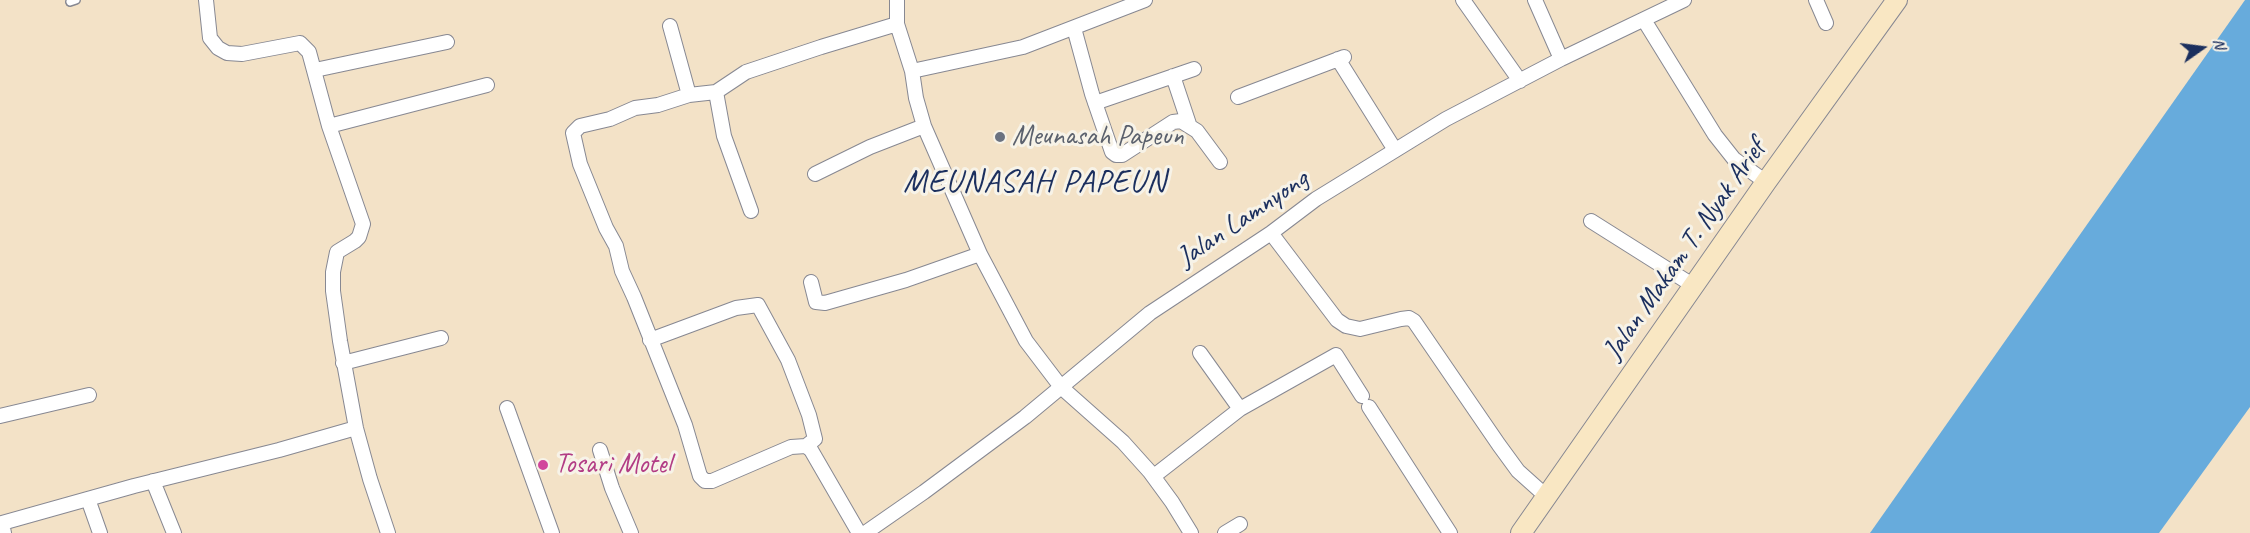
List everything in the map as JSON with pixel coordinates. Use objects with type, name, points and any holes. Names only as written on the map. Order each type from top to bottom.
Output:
[{"type":"street","points":[[206,0],[210,38],[218,48],[227,53],[242,54],[300,43],[309,52],[329,126],[363,224],[359,237],[337,252],[333,272],[333,291],[343,363],[356,428],[388,533]]},
{"type":"street","points":[[897,0],[897,24],[912,71],[916,98],[924,126],[980,254],[1026,341],[1061,387],[1123,442],[1154,476],[1191,533]]},
{"type":"street","points":[[912,71],[1023,47],[1145,0]]},
{"type":"street","points":[[1463,0],[1520,81]]},
{"type":"street","points":[[1535,0],[1561,59]]},
{"type":"street","name":"Jalan Lamnyong","points":[[865,533],[942,479],[1061,387],[1150,312],[1272,233],[1316,199],[1446,119],[1561,59],[1684,0]]},
{"type":"street","points":[[1816,0],[1826,23]]},
{"type":"street","name":"Jalan Makam T. Nyak Arief","points":[[1521,533],[1766,182],[1897,0]]},
{"type":"street","points":[[1644,20],[1716,135],[1734,159],[1766,182]]},
{"type":"street","points":[[650,340],[736,308],[758,305],[788,360],[815,439],[806,446],[791,447],[712,481],[702,480],[685,425],[650,340],[634,297],[622,271],[616,246],[606,228],[580,165],[573,133],[580,126],[610,119],[635,108],[658,105],[689,95],[716,92],[746,72],[821,46],[897,24]]},
{"type":"street","points":[[669,26],[689,95]]},
{"type":"street","points":[[1074,28],[1109,146],[1116,155],[1122,155],[1173,122],[1181,121],[1197,131],[1220,162]]},
{"type":"street","points":[[315,70],[447,42]]},
{"type":"street","points":[[1238,97],[1341,58],[1395,150]]},
{"type":"street","points":[[1095,103],[1194,69]]},
{"type":"street","points":[[1173,76],[1189,124]]},
{"type":"street","points":[[329,126],[487,85]]},
{"type":"street","points":[[716,92],[724,136],[751,211]]},
{"type":"street","points":[[815,174],[870,147],[924,126]]},
{"type":"street","points":[[1591,221],[1694,286]]},
{"type":"street","points":[[1272,233],[1337,320],[1346,326],[1360,329],[1401,319],[1410,318],[1414,321],[1518,471],[1547,497]]},
{"type":"street","points":[[811,282],[816,302],[825,303],[906,280],[980,254]]},
{"type":"street","points":[[343,363],[441,338]]},
{"type":"street","points":[[1200,352],[1240,409]]},
{"type":"street","points":[[1154,476],[1240,409],[1336,355],[1450,533]]},
{"type":"street","points":[[0,416],[89,395]]},
{"type":"street","points":[[507,408],[552,533]]},
{"type":"street","points":[[2,524],[153,481],[279,450],[356,428]]},
{"type":"street","points":[[806,446],[811,450],[859,533]]},
{"type":"street","points":[[600,450],[612,488],[631,533]]},
{"type":"street","points":[[153,481],[174,533]]},
{"type":"street","points":[[88,499],[100,533]]},
{"type":"street","points":[[1224,533],[1240,524]]},
{"type":"water","points":[[2245,0],[2250,0],[2250,407],[2159,533],[1870,533]]},
{"type":"place","name":"Meunasah Papeun","points":[[1000,137]]},
{"type":"place","name":"Tosari Motel","points":[[543,465]]},
{"type":"district","name":"MEUNASAH PAPEUN","points":[[1035,183]]}]
